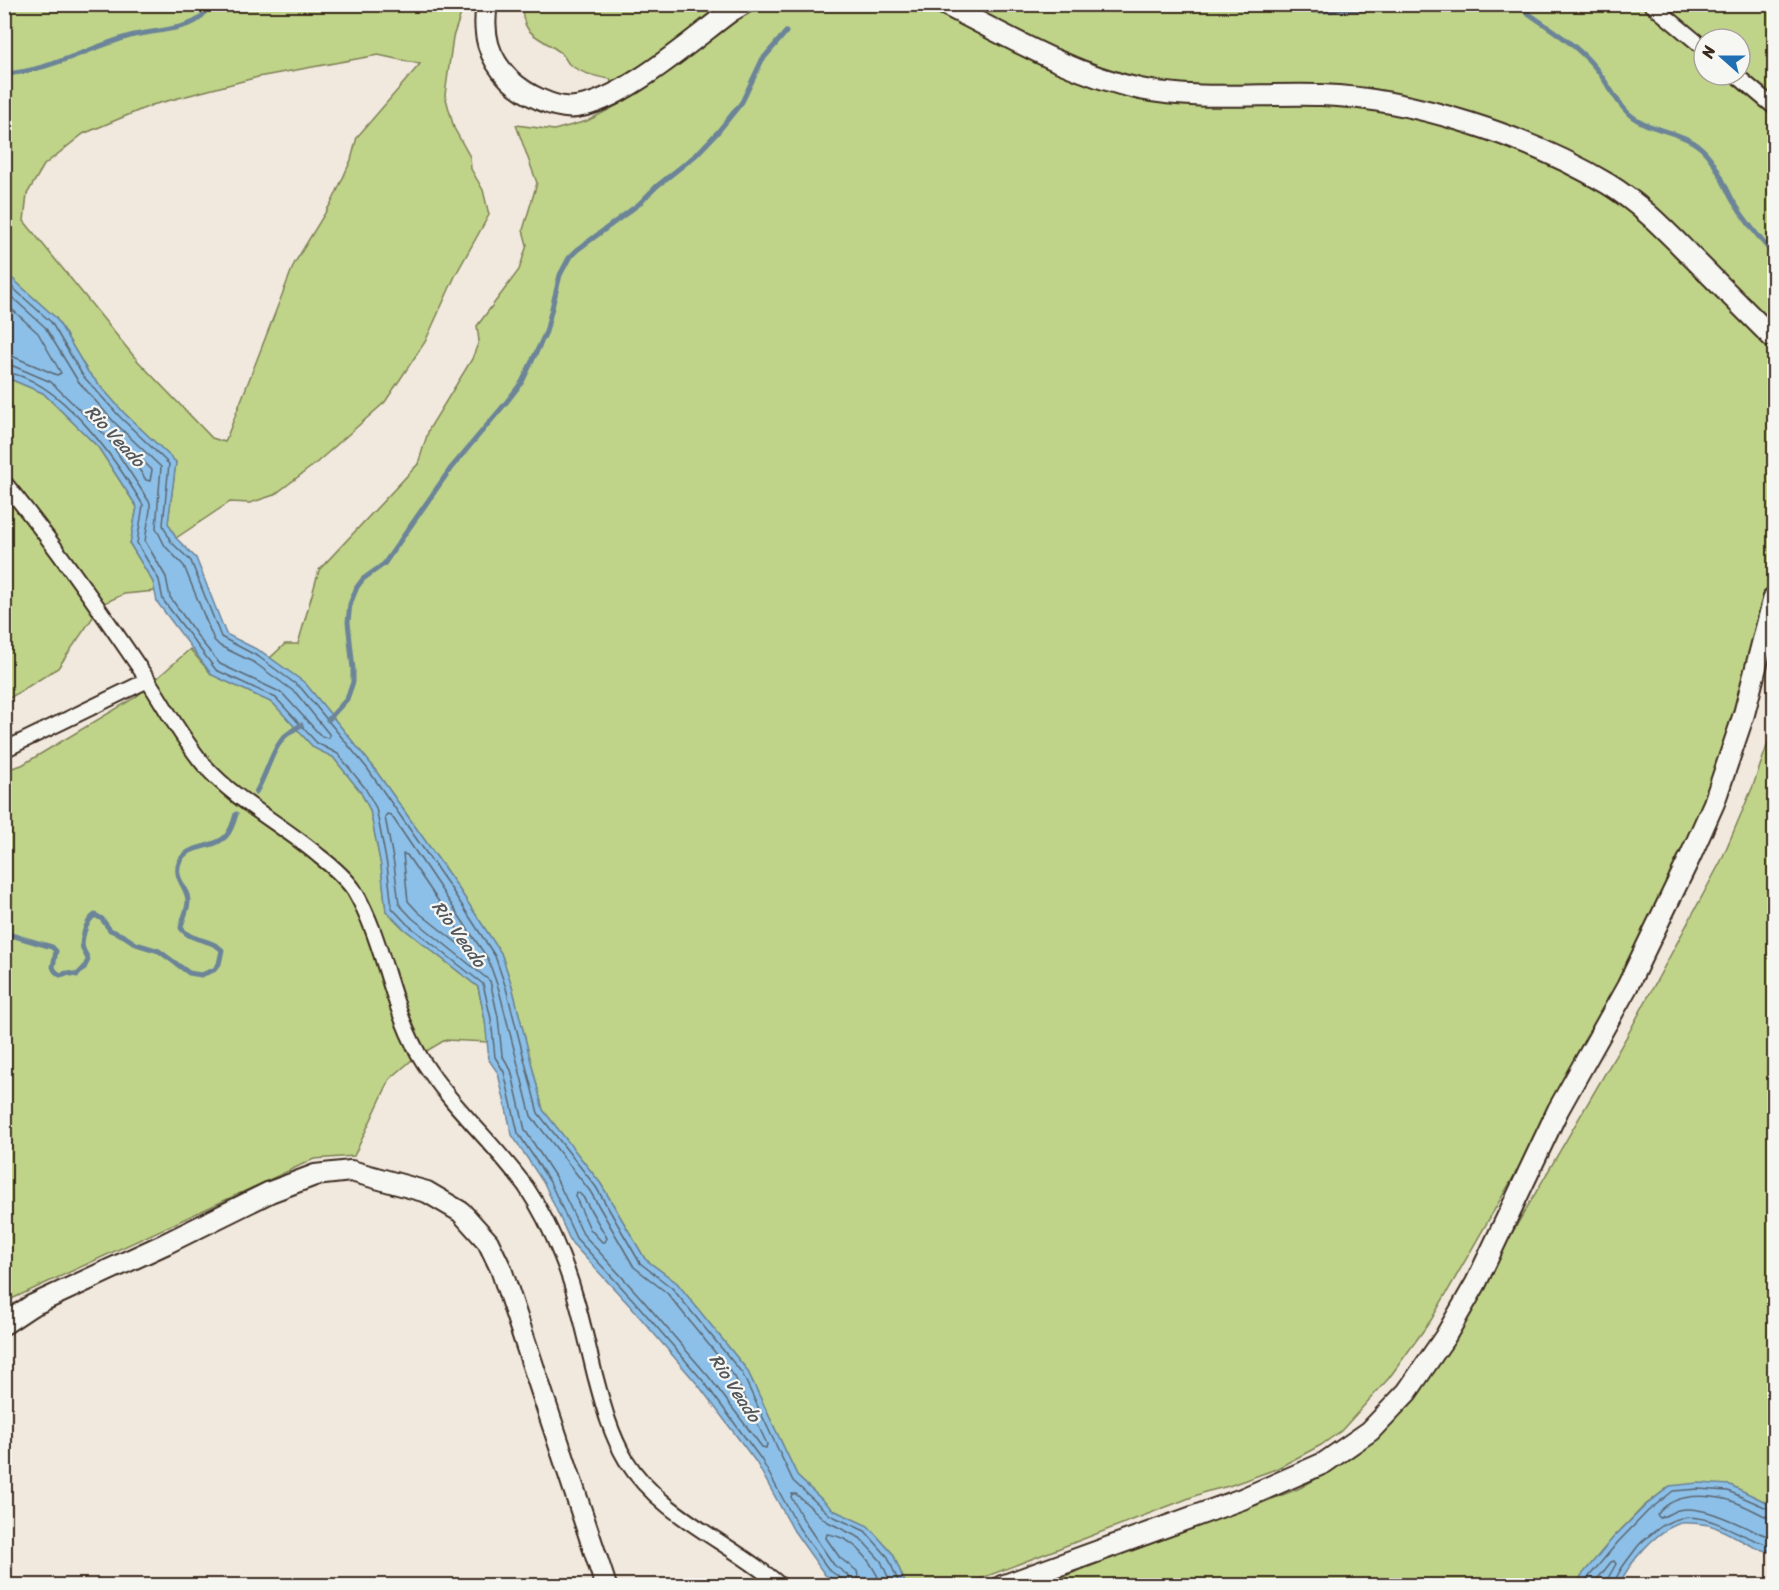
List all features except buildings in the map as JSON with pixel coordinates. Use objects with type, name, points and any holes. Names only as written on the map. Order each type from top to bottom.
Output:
[{"type":"main road","points":[[487,4],[485,32],[487,44],[491,56],[502,73],[519,88],[536,98],[573,108],[588,105],[638,81],[731,10],[743,4]]},
{"type":"main road","points":[[944,4],[1009,38],[1096,77],[1140,89],[1185,95],[1322,95],[1366,99],[1437,114],[1490,129],[1566,162],[1637,203],[1774,339]]},
{"type":"main road","points":[[1002,1586],[1242,1499],[1324,1463],[1370,1431],[1407,1392],[1445,1337],[1476,1283],[1558,1110],[1627,987],[1690,857],[1713,803],[1744,714],[1774,597]]},
{"type":"main road","points":[[4,1324],[31,1306],[270,1192],[315,1175],[351,1171],[427,1192],[461,1212],[488,1242],[501,1269],[606,1586]]},
{"type":"street","points":[[1651,4],[1692,38]]},
{"type":"street","points":[[1750,87],[1774,107]]},
{"type":"street","points":[[4,482],[79,580],[194,752],[209,770],[249,804],[310,848],[352,887],[370,925],[401,1019],[421,1057],[444,1090],[527,1189],[549,1228],[576,1299],[608,1424],[626,1461],[650,1490],[676,1513],[760,1567],[781,1586]]},
{"type":"street","points":[[4,750],[148,680]]},
{"type":"green space","points":[[4,5],[464,5],[453,37],[445,95],[454,128],[470,157],[471,169],[483,190],[489,215],[456,274],[425,342],[385,402],[315,464],[274,495],[250,503],[230,502],[176,538],[168,523],[176,462],[124,413],[88,372],[56,318],[5,272]],"holes":[[[378,55],[420,64],[357,137],[351,160],[333,200],[294,264],[225,442],[212,438],[136,359],[24,221],[27,194],[44,165],[83,134],[152,105],[258,77]]]},
{"type":"green space","points":[[522,5],[1774,5],[1774,627],[1719,799],[1545,1122],[1431,1320],[1389,1378],[1341,1431],[1321,1445],[1276,1469],[1205,1492],[964,1585],[906,1585],[893,1554],[868,1526],[833,1510],[798,1477],[747,1370],[677,1283],[645,1259],[601,1184],[543,1110],[512,986],[501,953],[371,764],[305,683],[270,658],[285,644],[298,644],[319,570],[418,464],[429,429],[472,359],[479,341],[477,326],[519,270],[527,245],[523,230],[537,183],[516,125],[554,130],[587,121],[620,104],[610,79],[588,74],[569,64],[561,53],[533,35],[525,24]]},
{"type":"green space","points":[[5,377],[43,393],[98,447],[137,507],[130,544],[153,582],[155,591],[124,594],[102,604],[58,668],[5,701]]},
{"type":"green space","points":[[190,649],[212,675],[273,703],[314,748],[333,757],[360,791],[370,810],[381,866],[386,911],[403,928],[478,987],[488,1042],[445,1040],[413,1059],[390,1079],[354,1156],[314,1159],[5,1302],[5,770],[22,765],[136,697]]},
{"type":"green space","points":[[1774,726],[1774,1506],[1730,1485],[1670,1486],[1644,1506],[1613,1538],[1581,1576],[1578,1585],[1040,1586],[1213,1518],[1257,1505],[1300,1488],[1359,1452],[1381,1429],[1490,1271],[1627,1036],[1721,861],[1753,786]]},
{"type":"water","name":"Rio Veado","points":[[5,272],[56,318],[88,372],[124,413],[176,462],[168,523],[176,538],[196,558],[226,634],[262,652],[305,683],[371,764],[501,953],[512,986],[543,1110],[601,1184],[645,1259],[677,1283],[747,1370],[798,1477],[833,1510],[868,1526],[893,1554],[906,1585],[842,1585],[825,1575],[794,1531],[756,1462],[699,1386],[571,1242],[545,1185],[512,1135],[498,1073],[489,1060],[485,1020],[478,987],[403,928],[386,911],[381,866],[370,810],[360,791],[333,757],[314,748],[273,703],[212,675],[157,602],[153,582],[130,544],[137,507],[98,447],[43,393],[5,377]]},
{"type":"water","points":[[1698,1483],[1730,1485],[1774,1506],[1774,1552],[1757,1548],[1709,1525],[1681,1523],[1662,1533],[1644,1548],[1619,1585],[1578,1585],[1581,1576],[1613,1538],[1645,1506],[1670,1486]]},
{"type":"waterway","points":[[4,74],[53,64],[130,36],[187,25],[201,17],[208,4]]},
{"type":"waterway","points":[[1228,4],[1237,7],[1321,11],[1399,8],[1432,4]]},
{"type":"waterway","points":[[1515,4],[1566,40],[1585,57],[1599,72],[1629,114],[1648,125],[1689,140],[1706,153],[1738,208],[1774,255]]},
{"type":"waterway","points":[[328,720],[347,699],[353,682],[348,622],[350,604],[357,587],[363,579],[384,564],[451,468],[522,382],[546,332],[560,275],[569,258],[639,204],[657,186],[696,155],[742,102],[762,60],[786,32]]},
{"type":"waterway","points":[[256,792],[280,742],[301,725]]},
{"type":"waterway","points":[[4,933],[52,947],[56,951],[53,967],[55,971],[60,975],[67,973],[77,975],[88,960],[83,947],[83,937],[86,926],[95,915],[102,919],[110,930],[136,944],[159,951],[189,973],[201,975],[214,970],[219,964],[222,950],[212,943],[190,936],[181,928],[188,901],[178,876],[178,866],[186,853],[215,843],[227,835],[236,814]]}]
